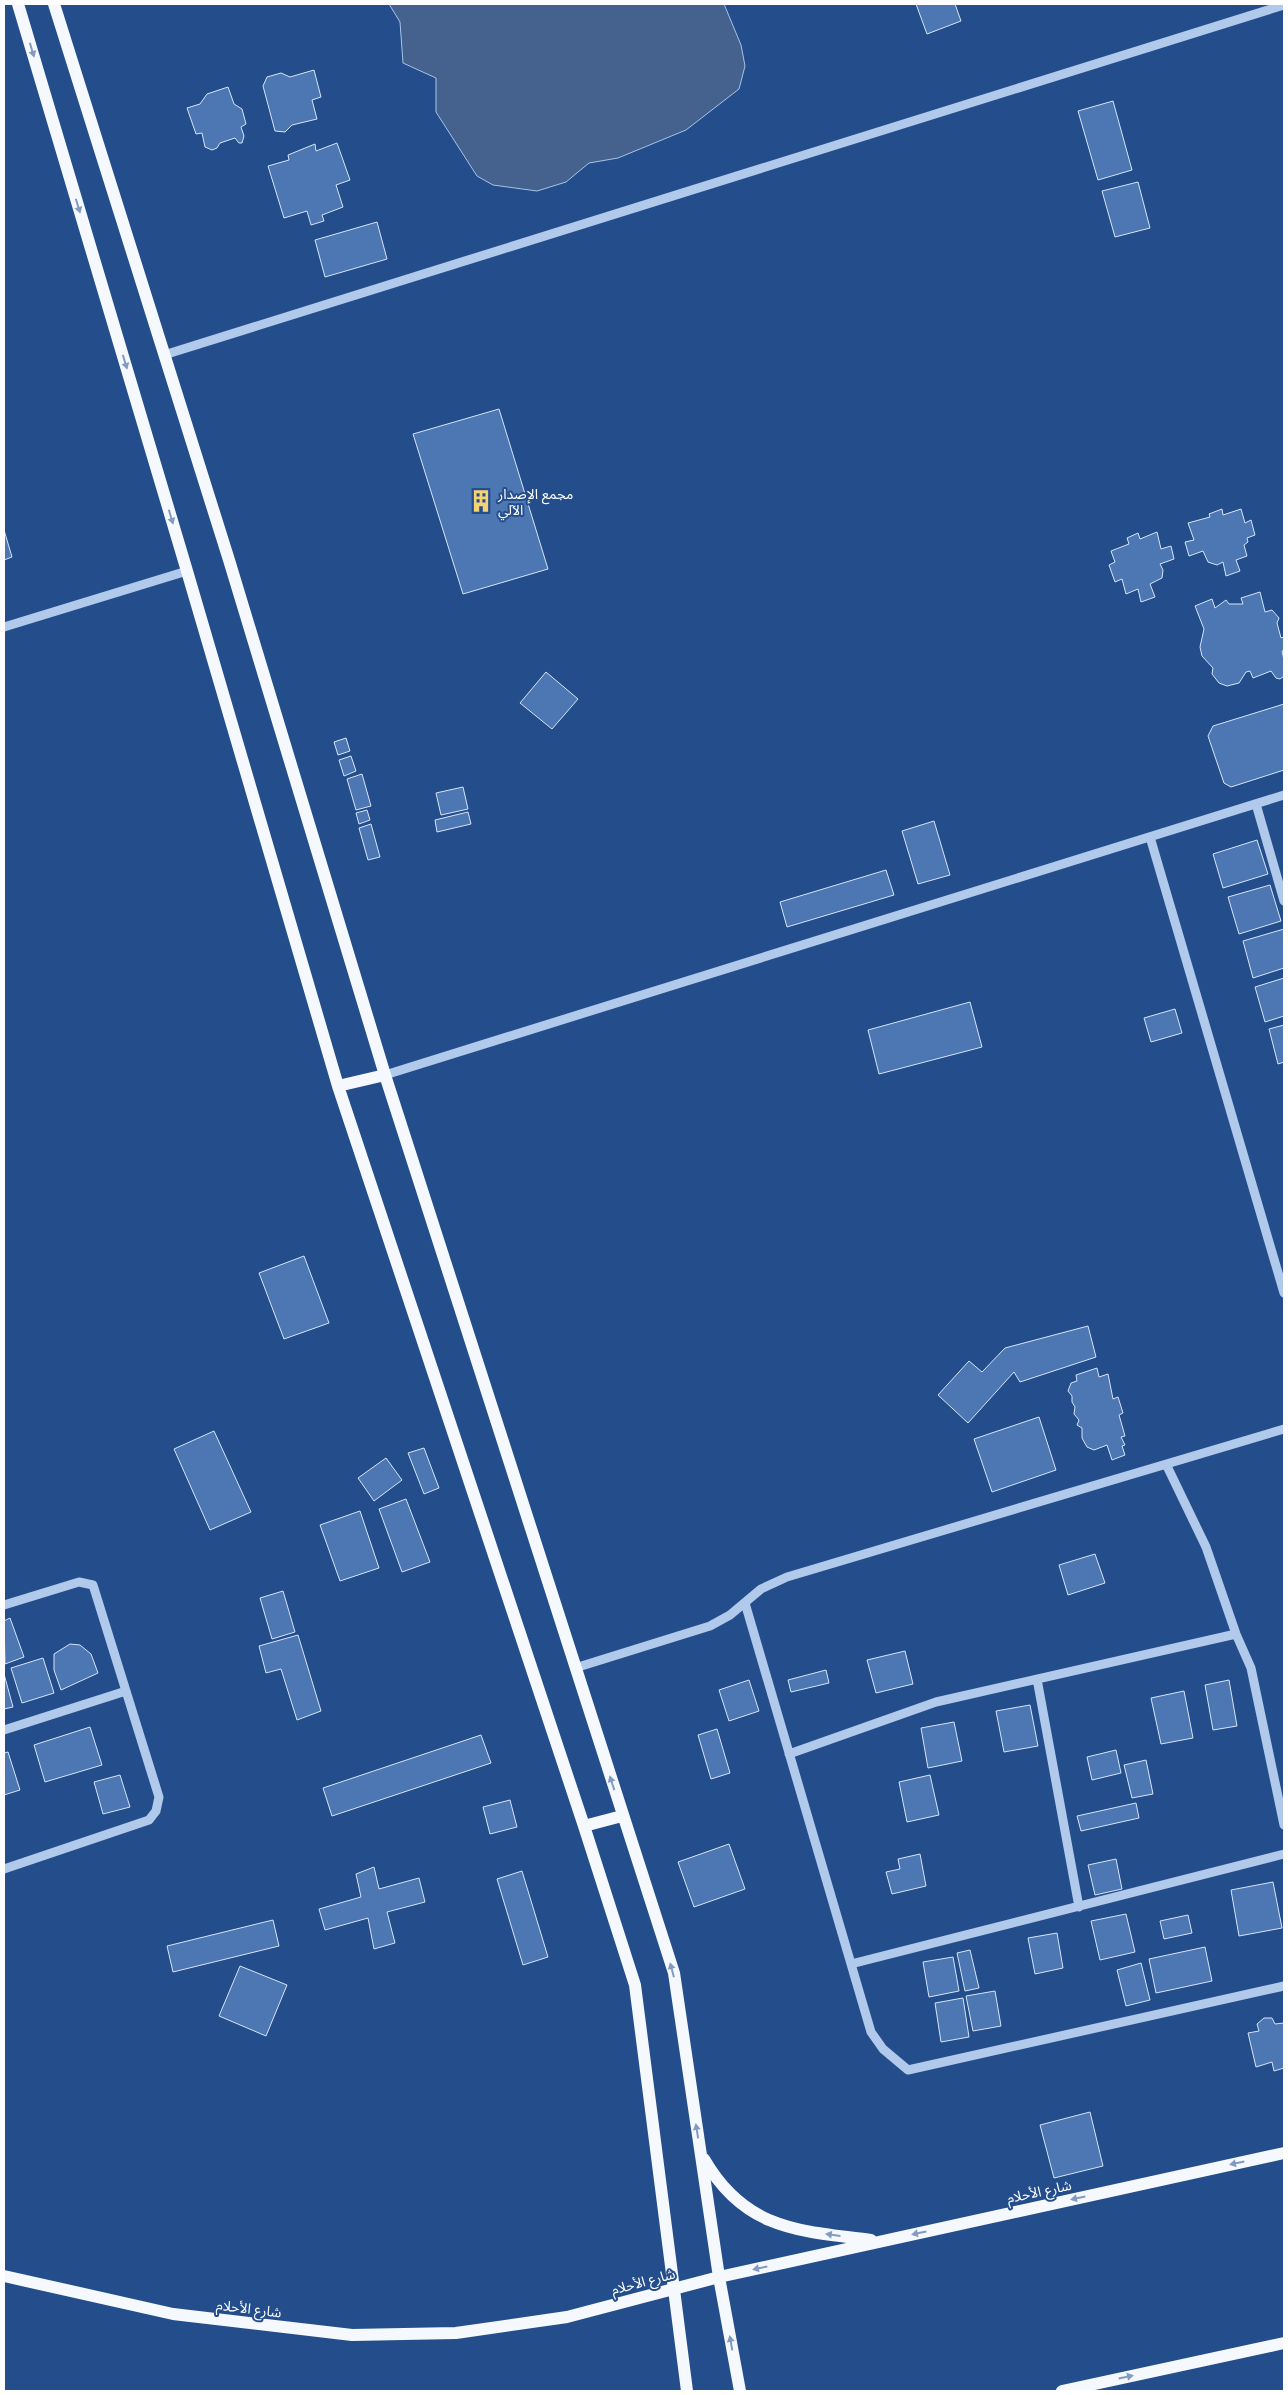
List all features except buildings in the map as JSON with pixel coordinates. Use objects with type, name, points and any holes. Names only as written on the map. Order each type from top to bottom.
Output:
[{"type":"main road","points":[[18,4],[188,571],[338,1086],[584,1826],[634,1985],[687,2391]]},
{"type":"main road","points":[[54,4],[229,560],[385,1075],[674,1973],[719,2277],[740,2391]]},
{"type":"main road","points":[[338,1086],[385,1075]]},
{"type":"main road","points":[[584,1826],[622,1816]]},
{"type":"main road","points":[[701,2153],[719,2181],[730,2193],[769,2220],[795,2230],[881,2242]]},
{"type":"main road","name":"شارع الأحلام","points":[[4,2276],[172,2314],[352,2335],[456,2333],[567,2317],[719,2277],[1284,2153]]},
{"type":"main road","points":[[1062,2391],[1085,2389],[1284,2344]]},
{"type":"street","points":[[164,355],[1284,5]]},
{"type":"street","points":[[4,627],[188,571]]},
{"type":"street","points":[[385,1075],[1284,795]]},
{"type":"street","points":[[1256,804],[1284,901]]},
{"type":"street","points":[[1150,837],[1284,1292]]},
{"type":"street","points":[[575,1668],[710,1626],[730,1615],[761,1589],[787,1577],[1284,1429]]},
{"type":"street","points":[[1166,1464],[1206,1547],[1236,1634],[1251,1668],[1284,1824]]},
{"type":"street","points":[[4,1605],[79,1582],[93,1585],[159,1797],[156,1811],[149,1820],[4,1869]]},
{"type":"street","points":[[745,1603],[871,2032],[883,2049],[908,2070],[1284,1986]]},
{"type":"street","points":[[789,1754],[936,1702],[1236,1634]]},
{"type":"street","points":[[1037,1679],[1079,1906]]},
{"type":"street","points":[[4,1730],[126,1691]]},
{"type":"street","points":[[851,1964],[1284,1854]]},
{"type":"water","points":[[389,4],[724,4],[741,45],[745,66],[739,89],[686,130],[618,158],[589,163],[566,182],[537,191],[493,185],[477,176],[436,112],[436,78],[403,63],[400,22]]},
{"type":"place","name":"مجمع الإصدار الآلي","points":[[481,501]]}]
